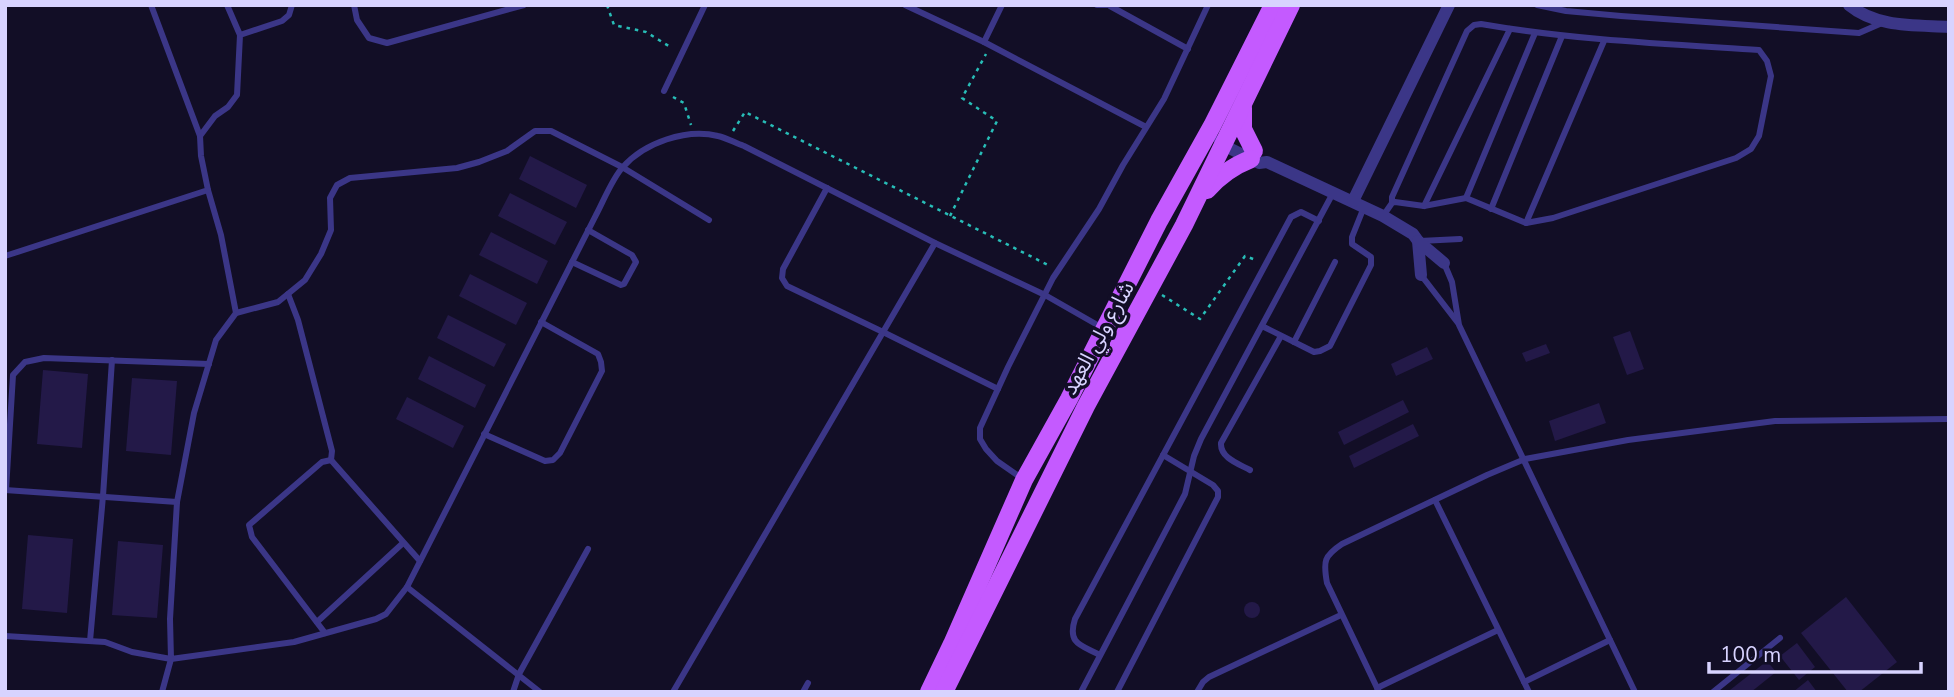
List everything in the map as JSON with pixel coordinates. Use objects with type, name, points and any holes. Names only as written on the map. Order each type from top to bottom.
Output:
[{"type":"main road","name":"شارع ولي العهد","points":[[944,692],[1086,406],[1193,206],[1217,135],[1273,5]]},
{"type":"main road","name":"شارع ولي العهد","points":[[929,692],[1024,480],[1160,221],[1217,135],[1243,104],[1291,5]]},
{"type":"main road","points":[[1193,206],[1224,173],[1258,157],[1244,129],[1243,104]]},
{"type":"street","points":[[1358,204],[1449,5]]},
{"type":"street","points":[[1851,7],[1866,17],[1883,22],[1949,27]]},
{"type":"street","points":[[1217,135],[1384,216],[1413,234],[1444,263]]},
{"type":"street","points":[[1418,241],[1421,275]]},
{"type":"lane","points":[[151,5],[200,136],[201,156],[222,235],[236,313]]},
{"type":"lane","points":[[200,136],[215,116],[228,107],[237,95],[240,35],[228,5]]},
{"type":"lane","points":[[240,35],[282,21],[289,15],[292,5]]},
{"type":"lane","points":[[354,5],[357,20],[369,38],[387,43],[524,5]]},
{"type":"lane","points":[[664,91],[705,5]]},
{"type":"lane","points":[[905,5],[988,44],[1146,128]]},
{"type":"lane","points":[[988,44],[1002,5]]},
{"type":"lane","points":[[1097,5],[1111,6],[1188,49]]},
{"type":"lane","points":[[1024,480],[986,449],[980,439],[980,428],[1058,270],[1099,209],[1123,164],[1164,99],[1208,5]]},
{"type":"lane","points":[[1537,5],[1621,16],[1859,33],[1883,22]]},
{"type":"lane","points":[[1384,216],[1469,28],[1474,25],[1604,41],[1759,50],[1767,61],[1771,76],[1759,136],[1751,149],[1735,158],[1553,218],[1527,223],[1466,198],[1424,206],[1392,203]]},
{"type":"lane","points":[[1424,206],[1510,29]]},
{"type":"lane","points":[[1466,198],[1535,33]]},
{"type":"lane","points":[[1490,209],[1562,36]]},
{"type":"lane","points":[[1527,223],[1604,41]]},
{"type":"lane","points":[[162,692],[171,659],[177,502],[194,413],[216,340],[236,313],[278,302],[305,280],[321,254],[331,230],[331,198],[337,185],[350,178],[457,168],[507,151],[536,131],[551,131],[622,167],[709,220]]},
{"type":"lane","points":[[5,636],[105,642],[132,652],[171,659],[294,642],[386,614],[407,587],[622,167],[655,142],[694,134],[717,136],[744,146],[935,243],[1045,295],[1123,340]]},
{"type":"lane","points":[[827,188],[783,269],[782,278],[787,286],[998,389]]},
{"type":"lane","points":[[5,256],[208,190]]},
{"type":"lane","points":[[1081,692],[1185,494],[1201,439],[1333,193]]},
{"type":"lane","points":[[1262,326],[1314,352],[1330,346],[1372,260],[1352,244],[1358,204]]},
{"type":"lane","points":[[1100,655],[1074,640],[1071,635],[1075,619],[1290,216],[1301,212],[1319,221]]},
{"type":"lane","points":[[572,262],[621,285],[636,262],[632,255],[588,230]]},
{"type":"lane","points":[[1418,241],[1460,239]]},
{"type":"lane","points":[[673,692],[935,243]]},
{"type":"lane","points":[[1294,342],[1335,262]]},
{"type":"lane","points":[[1444,263],[1452,282],[1460,325]]},
{"type":"lane","points":[[1421,275],[1460,325],[1635,692]]},
{"type":"lane","points":[[288,294],[298,320],[326,425],[332,451],[331,460],[419,561]]},
{"type":"lane","points":[[484,434],[545,461],[553,460],[560,453],[602,371],[598,354],[541,322]]},
{"type":"lane","points":[[1250,470],[1224,455],[1221,450],[1222,443],[1281,336]]},
{"type":"lane","points":[[177,502],[6,490],[13,375],[25,362],[44,358],[209,364]]},
{"type":"lane","points":[[90,641],[112,360]]},
{"type":"lane","points":[[1499,630],[1378,690],[1326,583],[1324,566],[1327,556],[1342,544],[1525,459],[1628,440],[1775,421],[1949,419]]},
{"type":"lane","points":[[1117,692],[1218,497],[1216,488],[1163,455]]},
{"type":"lane","points":[[325,633],[251,537],[249,525],[322,462],[331,460]]},
{"type":"lane","points":[[1435,500],[1529,692]]},
{"type":"lane","points":[[317,622],[404,543]]},
{"type":"lane","points":[[513,692],[519,674],[588,549]]},
{"type":"lane","points":[[407,587],[540,692]]},
{"type":"lane","points":[[1197,692],[1209,677],[1341,615]]},
{"type":"lane","points":[[1713,692],[1780,638]]},
{"type":"lane","points":[[1524,682],[1610,640]]},
{"type":"lane","points":[[803,692],[808,683]]},
{"type":"path","points":[[607,5],[614,25],[646,32],[681,54]]},
{"type":"path","points":[[950,216],[997,121],[962,99],[988,44]]},
{"type":"path","points":[[664,91],[684,103],[694,134]]},
{"type":"path","points":[[727,139],[745,112],[1058,270]]},
{"type":"path","points":[[1151,288],[1200,319],[1245,256],[1265,264]]},
{"type":"building","points":[[530,156],[587,185],[576,208],[519,179]]},
{"type":"building","points":[[510,193],[567,222],[555,245],[498,216]]},
{"type":"building","points":[[491,232],[548,261],[537,284],[479,255]]},
{"type":"building","points":[[470,274],[527,303],[516,325],[459,296]]},
{"type":"building","points":[[448,315],[506,344],[494,367],[437,338]]},
{"type":"building","points":[[1630,331],[1644,369],[1627,375],[1613,337]]},
{"type":"building","points":[[1546,344],[1550,353],[1526,362],[1522,353]]},
{"type":"building","points":[[1427,347],[1433,359],[1396,376],[1391,364]]},
{"type":"building","points":[[429,356],[486,385],[475,408],[418,379]]},
{"type":"building","points":[[43,370],[88,374],[82,448],[37,444]]},
{"type":"building","points":[[132,378],[177,381],[171,455],[126,451]]},
{"type":"building","points":[[407,397],[464,426],[453,448],[396,419]]},
{"type":"building","points":[[1403,400],[1409,412],[1344,445],[1338,432]]},
{"type":"building","points":[[1599,403],[1606,423],[1555,441],[1549,421]]},
{"type":"building","points":[[1413,424],[1419,436],[1354,468],[1349,456]]},
{"type":"building","points":[[28,535],[73,539],[67,613],[22,609]]},
{"type":"building","points":[[118,541],[163,545],[157,618],[112,615]]},
{"type":"building","points":[[1846,597],[1897,662],[1859,692],[1848,692],[1801,633]]},
{"type":"building","points":[[1249,602],[1255,602],[1260,610],[1258,616],[1249,618],[1244,613],[1244,607]]},
{"type":"building","points":[[1797,643],[1815,667],[1799,680],[1780,656]]},
{"type":"building","points":[[1767,661],[1776,672],[1751,692],[1731,692],[1730,690]]},
{"type":"building","points":[[1808,680],[1817,692],[1793,692]]}]
